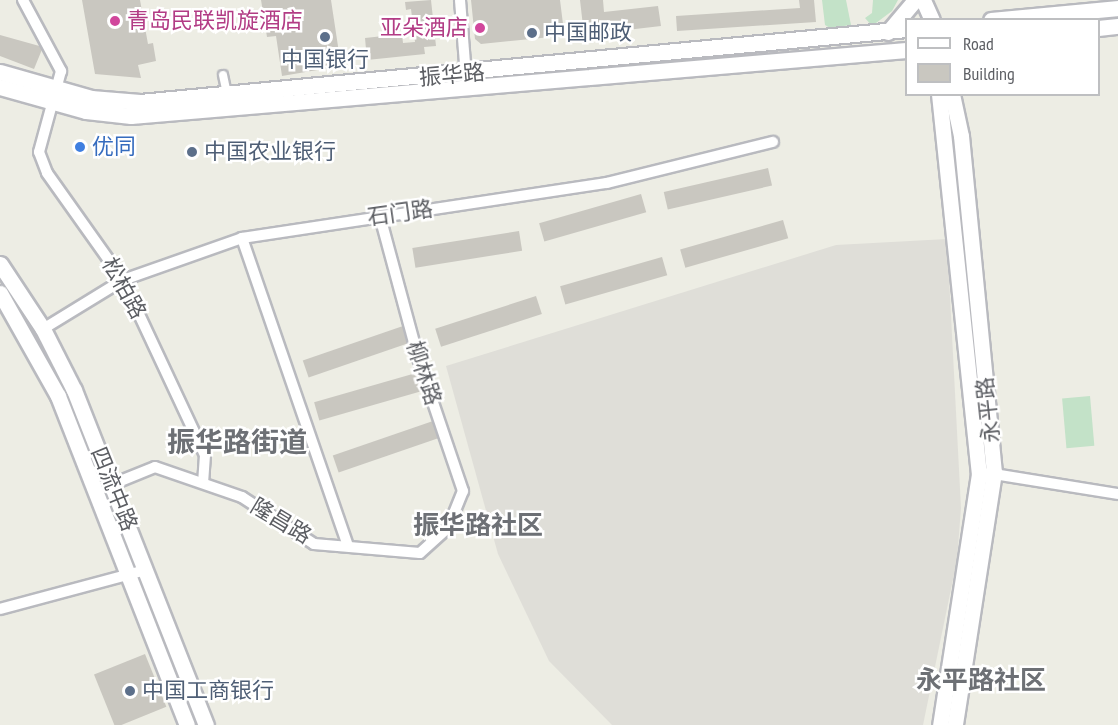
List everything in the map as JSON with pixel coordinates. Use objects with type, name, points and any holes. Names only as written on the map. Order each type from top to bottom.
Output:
[{"type":"main road","points":[[888,32],[915,0]]},
{"type":"main road","points":[[923,0],[931,18]]},
{"type":"main road","points":[[1012,18],[1118,8]]},
{"type":"main road","points":[[1100,28],[1118,26]]},
{"type":"main road","name":"振华路","points":[[0,72],[101,114],[131,116],[905,29]]},
{"type":"main road","name":"振华路","points":[[0,87],[55,96],[115,101],[905,50]]},
{"type":"main road","name":"永平路","points":[[939,96],[978,474],[940,725]]},
{"type":"main road","name":"永平路","points":[[952,96],[961,136],[994,472],[955,725]]},
{"type":"main road","name":"四流中路","points":[[0,264],[43,329],[113,484],[206,725]]},
{"type":"main road","name":"四流中路","points":[[0,292],[58,396],[187,725]]},
{"type":"street","name":"松柏路","points":[[23,0],[58,63],[61,76],[39,152],[46,173],[123,280],[205,455],[203,482]]},
{"type":"street","points":[[460,0],[466,80]]},
{"type":"street","points":[[223,75],[227,94]]},
{"type":"street","name":"石门路","points":[[43,329],[123,280],[242,237],[607,183],[773,142]]},
{"type":"street","name":"柳林路","points":[[380,216],[419,361],[463,491],[448,528]]},
{"type":"street","points":[[242,237],[348,545]]},
{"type":"street","name":"隆昌路","points":[[113,484],[155,467],[242,497],[314,544],[348,545],[420,553],[448,528]]},
{"type":"street","points":[[978,474],[994,472],[1118,494]]},
{"type":"street","points":[[0,609],[146,570]]},
{"type":"shaded area","points":[[947,239],[961,508],[957,560],[923,725],[612,725],[549,661],[498,554],[446,366],[836,245]]},
{"type":"green space","points":[[822,0],[846,0],[851,25],[830,28],[825,25]]},
{"type":"green space","points":[[873,0],[898,0],[892,11],[872,26],[865,18],[872,13]]},
{"type":"green space","points":[[1090,396],[1094,446],[1066,448],[1062,398]]},
{"type":"building","name":"青岛民联凯旋酒店","points":[[82,0],[140,0],[148,44],[153,43],[156,61],[138,65],[141,78],[95,74]]},
{"type":"building","points":[[261,0],[331,0],[341,66],[282,76],[276,36],[267,37]]},
{"type":"building","points":[[431,0],[436,46],[424,47],[425,54],[367,60],[365,38],[402,34],[403,43],[415,42],[411,9],[406,10],[405,2]]},
{"type":"building","points":[[471,0],[560,0],[563,24],[550,26],[551,37],[481,44],[475,39]]},
{"type":"building","points":[[580,0],[603,0],[604,12],[658,6],[661,26],[584,35]]},
{"type":"building","points":[[799,0],[814,0],[816,22],[677,31],[676,16],[800,8]]},
{"type":"building","points":[[0,35],[43,47],[34,69],[0,56]]},
{"type":"building","points":[[768,168],[772,186],[668,210],[664,192]]},
{"type":"building","points":[[641,194],[646,212],[544,241],[539,223]]},
{"type":"building","points":[[783,220],[788,238],[685,268],[680,249]]},
{"type":"building","points":[[519,231],[522,251],[415,268],[412,248]]},
{"type":"building","points":[[662,257],[667,275],[565,304],[560,286]]},
{"type":"building","points":[[536,296],[542,314],[441,347],[435,329]]},
{"type":"building","points":[[403,326],[409,343],[309,378],[303,361]]},
{"type":"building","points":[[416,373],[421,391],[319,420],[314,402]]},
{"type":"building","points":[[433,421],[439,438],[339,473],[333,456]]},
{"type":"building","name":"中国工商银行","points":[[145,654],[166,707],[121,725],[114,725],[94,675]]},
{"type":"place","name":"青岛民联凯旋酒店","points":[[115,21]]},
{"type":"place","name":"亚朵酒店","points":[[480,28]]},
{"type":"place","name":"中国邮政","points":[[532,33]]},
{"type":"place","name":"中国银行","points":[[325,37]]},
{"type":"place","name":"优同","points":[[80,147]]},
{"type":"place","name":"中国农业银行","points":[[192,152]]},
{"type":"place","name":"中国工商银行","points":[[130,691]]},
{"type":"district","name":"振华路街道","points":[[237,442]]},
{"type":"district","name":"振华路社区","points":[[478,525]]},
{"type":"district","name":"永平路社区","points":[[981,680]]}]
